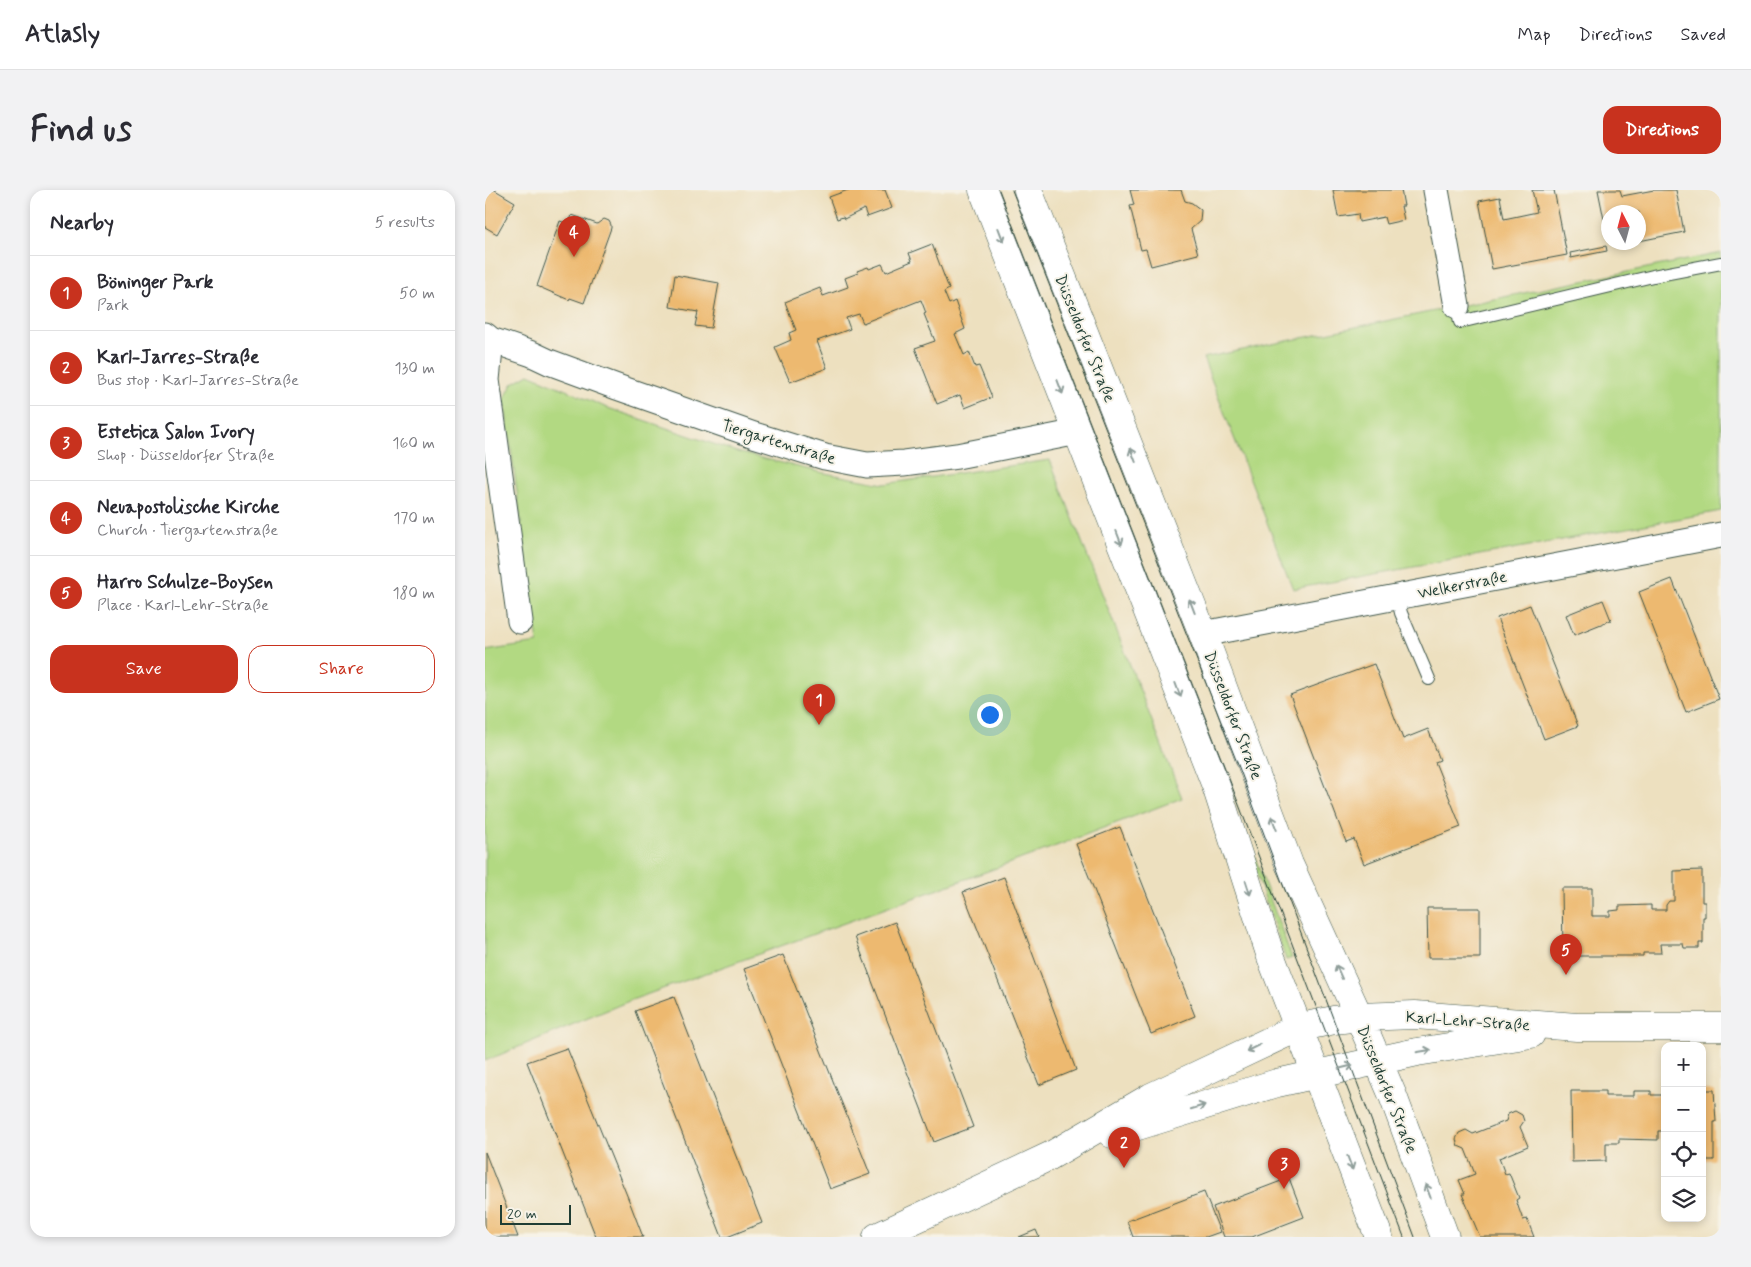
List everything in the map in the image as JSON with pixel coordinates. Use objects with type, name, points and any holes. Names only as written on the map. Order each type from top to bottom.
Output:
[{"type":"main road","points":[[983,190],[1216,786],[1271,957],[1379,1237]]},
{"type":"main road","name":"Düsseldorfer Straße","points":[[1028,190],[1203,634],[1289,864],[1393,1096],[1445,1237]]},
{"type":"main road","name":"Karl-Lehr-Straße","points":[[1049,1156],[1151,1098],[1297,1028],[1334,1020],[1415,1015],[1577,1027],[1721,1027]]},
{"type":"main road","name":"Karl-Lehr-Straße","points":[[1049,1156],[1170,1115],[1277,1083],[1417,1052],[1577,1027]]},
{"type":"main road","points":[[877,1237],[1049,1156]]},
{"type":"street","points":[[1436,190],[1457,306]]},
{"type":"street","name":"Tiergartenstraße","points":[[520,621],[487,380],[488,338],[617,387],[754,435],[825,457],[867,464],[904,463],[957,456],[1078,432]]},
{"type":"street","name":"Welkerstraße","points":[[1203,634],[1721,535]]},
{"type":"lane","points":[[1457,306],[1460,322],[1653,276],[1721,264]]},
{"type":"lane","points":[[1397,596],[1401,613],[1429,679]]},
{"type":"green space","points":[[1721,253],[1721,511],[1293,589],[1203,358]]},
{"type":"green space","points":[[529,374],[605,407],[737,452],[819,472],[884,484],[1050,460],[1182,798],[1035,854],[629,1001],[485,1061],[485,651],[538,643],[504,399],[513,383]]},
{"type":"green space","points":[[1246,833],[1292,958],[1286,960],[1243,834]]},
{"type":"building","points":[[485,190],[495,190],[515,202],[497,234],[485,227]]},
{"type":"building","points":[[848,190],[885,190],[892,208],[867,217],[864,209],[844,219],[843,217],[837,219],[829,197]]},
{"type":"building","points":[[1130,190],[1181,190],[1185,201],[1192,203],[1201,210],[1200,221],[1191,229],[1198,254],[1151,266],[1146,249],[1141,250],[1130,206],[1134,205]]},
{"type":"building","points":[[1333,190],[1401,190],[1404,206],[1401,206],[1404,220],[1386,224],[1384,217],[1359,222],[1358,214],[1338,217]]},
{"type":"building","points":[[1532,190],[1554,190],[1567,255],[1492,269],[1479,201],[1500,197],[1504,219],[1537,212]]},
{"type":"building","points":[[1598,190],[1620,190],[1622,196],[1654,190],[1676,190],[1684,232],[1646,240],[1646,205],[1601,205]]},
{"type":"building","points":[[572,215],[597,224],[604,219],[609,221],[611,225],[584,303],[570,298],[569,300],[537,286],[560,221],[569,224]]},
{"type":"building","points":[[932,244],[949,289],[944,292],[949,304],[955,301],[965,329],[955,334],[964,355],[969,352],[975,367],[979,366],[992,397],[965,408],[960,395],[937,404],[915,348],[935,341],[924,314],[926,313],[921,300],[863,323],[859,314],[846,318],[850,329],[817,341],[827,368],[790,382],[775,347],[791,340],[789,333],[796,330],[785,302],[820,288],[823,296],[848,287],[845,278],[858,273],[857,271],[882,264],[886,272],[912,261],[909,253]]},
{"type":"building","points":[[1601,247],[1601,250],[1607,251],[1571,258],[1570,253]]},
{"type":"building","points":[[675,275],[719,283],[711,328],[695,326],[698,312],[670,307]]},
{"type":"building","points":[[1672,579],[1719,699],[1686,712],[1639,592]]},
{"type":"building","points":[[1603,600],[1611,620],[1574,635],[1566,615]]},
{"type":"building","points":[[1530,605],[1578,726],[1544,739],[1497,618]]},
{"type":"building","points":[[1374,664],[1403,739],[1428,729],[1440,760],[1435,762],[1461,827],[1364,864],[1354,839],[1346,842],[1290,695]]},
{"type":"building","points":[[1120,827],[1195,1016],[1151,1034],[1076,844]]},
{"type":"building","points":[[1702,870],[1702,902],[1705,902],[1705,917],[1703,917],[1703,943],[1699,943],[1699,948],[1684,948],[1683,944],[1660,944],[1661,953],[1643,953],[1643,956],[1578,956],[1578,954],[1563,954],[1562,888],[1592,888],[1592,916],[1610,916],[1610,911],[1619,910],[1619,906],[1651,905],[1651,910],[1666,910],[1666,905],[1669,901],[1674,901],[1674,871]]},
{"type":"building","points":[[1004,877],[1076,1070],[1039,1085],[963,892]]},
{"type":"building","points":[[1427,908],[1480,908],[1480,958],[1428,958]]},
{"type":"building","points":[[895,922],[973,1127],[934,1142],[855,937]]},
{"type":"building","points":[[783,955],[870,1174],[830,1189],[744,969]]},
{"type":"building","points":[[674,997],[762,1223],[727,1237],[722,1237],[635,1011]]},
{"type":"building","points":[[567,1048],[643,1237],[596,1237],[527,1062]]},
{"type":"building","points":[[1706,1090],[1714,1090],[1716,1122],[1714,1122],[1714,1160],[1706,1160]]},
{"type":"building","points":[[1571,1091],[1605,1091],[1605,1096],[1634,1096],[1634,1091],[1651,1091],[1651,1095],[1661,1095],[1661,1131],[1658,1131],[1658,1140],[1619,1139],[1619,1143],[1606,1143],[1606,1161],[1572,1162]]},
{"type":"building","points":[[1515,1111],[1522,1115],[1524,1121],[1520,1127],[1528,1146],[1499,1158],[1505,1174],[1509,1173],[1519,1198],[1516,1200],[1523,1220],[1527,1219],[1534,1237],[1480,1237],[1462,1194],[1465,1194],[1459,1180],[1475,1174],[1465,1149],[1458,1146],[1456,1139],[1459,1133],[1466,1130],[1473,1134],[1506,1121],[1508,1114]]},
{"type":"building","points":[[485,1152],[518,1237],[485,1237]]},
{"type":"building","points":[[1289,1178],[1304,1217],[1252,1237],[1224,1237],[1213,1207]]},
{"type":"building","points":[[1204,1192],[1220,1232],[1206,1237],[1133,1237],[1127,1221]]},
{"type":"building","points":[[1036,1230],[1039,1237],[1019,1237]]},
{"type":"tram line","points":[[999,190],[1228,776],[1404,1237]]},
{"type":"tram line","points":[[1012,190],[1240,770],[1415,1237]]},
{"type":"place","name":"Neuapostolische Kirche","points":[[574,257]]},
{"type":"place","name":"Böninger Park","points":[[819,725]]},
{"type":"place","name":"Harro Schulze-Boysen","points":[[1566,975]]},
{"type":"place","name":"Karl-Jarres-Straße","points":[[1124,1168]]},
{"type":"place","name":"Estetica Salon Ivory","points":[[1284,1189]]}]
